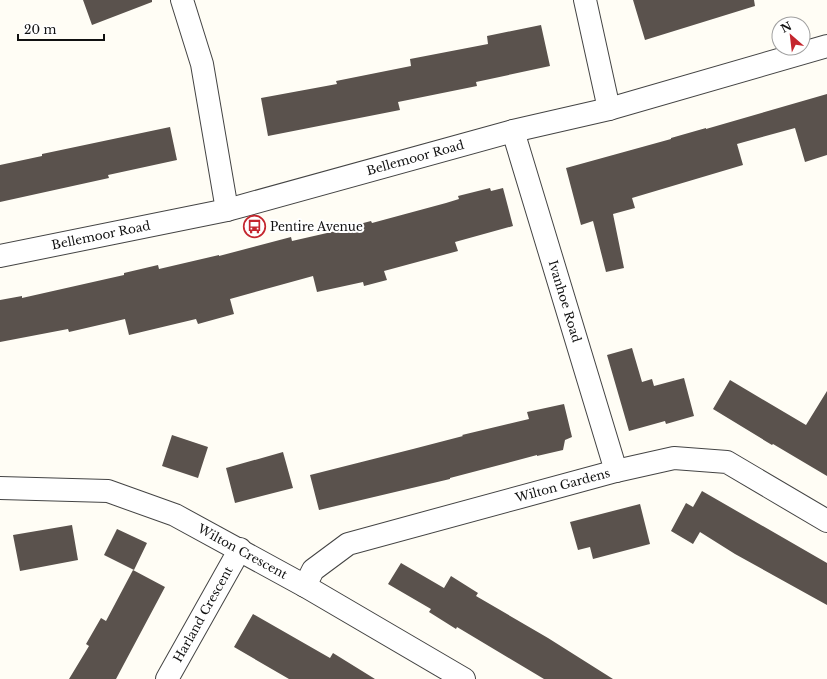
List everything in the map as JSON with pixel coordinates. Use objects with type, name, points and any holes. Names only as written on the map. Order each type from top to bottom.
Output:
[{"type":"street","points":[[182,0],[202,64],[227,210]]},
{"type":"street","points":[[585,0],[608,109]]},
{"type":"street","name":"Bellemoor Road","points":[[0,256],[227,210],[513,131],[608,109],[827,46]]},
{"type":"street","name":"Ivanhoe Road","points":[[513,131],[616,470]]},
{"type":"street","name":"Wilton Gardens","points":[[305,586],[313,570],[348,544],[616,470],[674,458],[727,462],[827,521]]},
{"type":"street","name":"Wilton Crescent","points":[[0,488],[108,491],[175,515],[240,549],[464,679]]},
{"type":"street","name":"Harland Crescent","points":[[167,679],[240,549]]},
{"type":"building","points":[[83,0],[152,0],[152,2],[92,25]]},
{"type":"building","points":[[633,0],[754,0],[755,6],[645,40]]},
{"type":"building","points":[[541,25],[550,66],[476,82],[477,86],[398,102],[400,110],[268,136],[261,98],[337,84],[336,81],[411,66],[410,59],[488,44],[487,36]]},
{"type":"building","points":[[827,94],[827,155],[805,162],[795,128],[737,144],[743,165],[632,198],[635,208],[613,214],[624,268],[606,272],[593,221],[581,225],[566,168]]},
{"type":"building","points":[[170,127],[177,160],[108,175],[109,178],[0,202],[0,165],[42,156],[42,154]]},
{"type":"building","points":[[490,188],[491,191],[503,188],[513,226],[455,242],[458,251],[384,271],[387,280],[364,286],[363,282],[317,292],[313,276],[230,299],[234,314],[198,324],[196,319],[129,335],[125,319],[69,332],[68,329],[0,342],[0,300],[22,296],[22,298],[124,275],[124,273],[158,265],[159,269],[219,256],[291,237],[292,241],[349,228],[348,227],[371,221],[372,223],[446,203],[459,199],[458,196]]},
{"type":"building","points":[[632,348],[642,382],[652,379],[654,386],[684,378],[694,416],[666,424],[665,421],[629,431],[607,355]]},
{"type":"building","points":[[730,380],[806,425],[827,391],[827,476],[713,409]]},
{"type":"building","points":[[564,404],[572,437],[565,440],[563,450],[537,455],[450,479],[319,510],[310,475],[529,419],[527,412]]},
{"type":"building","points":[[172,435],[208,447],[198,478],[162,466]]},
{"type":"building","points":[[283,452],[293,488],[235,503],[226,468]]},
{"type":"building","points":[[702,491],[827,563],[827,605],[735,554],[700,532],[693,544],[671,531],[686,503],[693,507]]},
{"type":"building","points":[[640,504],[650,544],[593,559],[590,547],[578,550],[570,522]]},
{"type":"building","points":[[72,525],[78,560],[20,571],[13,535]]},
{"type":"building","points":[[117,529],[147,543],[134,570],[104,555]]},
{"type":"building","points":[[401,563],[444,588],[451,576],[478,593],[476,596],[548,638],[613,679],[544,679],[457,627],[456,629],[429,612],[431,609],[388,584]]},
{"type":"building","points":[[133,570],[165,587],[116,679],[69,679],[89,646],[86,644],[101,618],[106,621]]},
{"type":"building","points":[[253,614],[330,658],[333,653],[375,679],[289,679],[234,647]]},
{"type":"place","name":"Pentire Avenue","points":[[255,227]]}]
